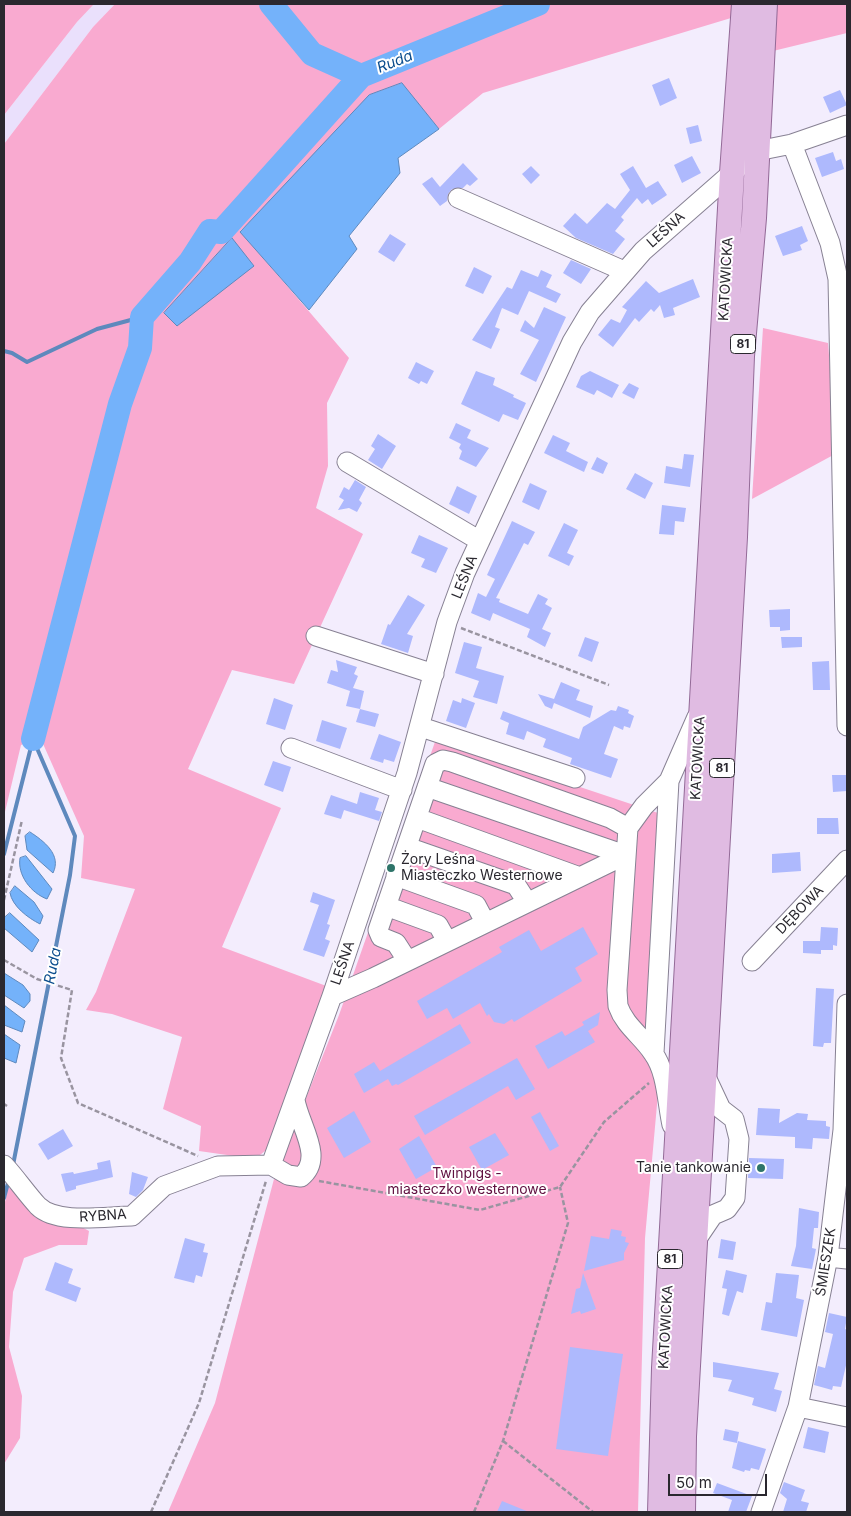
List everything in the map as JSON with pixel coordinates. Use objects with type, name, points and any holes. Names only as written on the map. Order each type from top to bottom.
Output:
[{"type":"main road","name":"KATOWICKA","points":[[660,1512],[660,1456],[676,1151],[732,173],[744,4]]},
{"type":"main road","name":"KATOWICKA","points":[[683,1512],[684,1436],[735,537],[742,356],[757,151],[765,4]]},
{"type":"street","points":[[757,151],[792,144],[847,125]]},
{"type":"street","points":[[792,144],[840,253],[838,280],[846,500],[847,726]]},
{"type":"street","name":"LEŚNA","points":[[270,1165],[332,996],[402,790],[421,727],[447,622],[465,573],[572,342],[590,312],[624,271],[678,219],[757,151]]},
{"type":"street","points":[[458,198],[624,271]]},
{"type":"street","points":[[348,462],[480,541]]},
{"type":"street","points":[[316,636],[434,674]]},
{"type":"street","points":[[654,1053],[669,781],[702,704]]},
{"type":"street","points":[[421,727],[575,778]]},
{"type":"street","points":[[467,767],[475,744]]},
{"type":"street","points":[[291,748],[402,790]]},
{"type":"street","points":[[407,960],[396,944],[382,937],[378,930],[435,764],[443,760],[467,767],[610,818],[628,828]]},
{"type":"street","points":[[669,781],[644,806],[628,828],[618,1006],[623,1019],[654,1053],[662,1073],[676,1151]]},
{"type":"street","points":[[427,787],[625,856]]},
{"type":"street","points":[[416,818],[580,877]]},
{"type":"street","points":[[406,847],[516,886],[527,902]]},
{"type":"street","points":[[332,996],[625,856]]},
{"type":"street","name":"DĘBOWA","points":[[752,960],[847,860]]},
{"type":"street","points":[[396,876],[476,905],[485,922]]},
{"type":"street","points":[[386,906],[438,925],[447,941]]},
{"type":"street","points":[[341,968],[373,978]]},
{"type":"street","name":"ŚMIESZEK","points":[[761,1512],[798,1408],[828,1256],[845,1125],[847,1004]]},
{"type":"street","points":[[694,1243],[713,1216],[727,1209],[735,1198],[739,1139],[734,1119],[721,1109],[704,1074]]},
{"type":"street","points":[[270,1165],[288,1175],[301,1177],[311,1166],[313,1159],[295,1100]]},
{"type":"street","name":"RYBNA","points":[[4,1165],[24,1186],[39,1207],[60,1217],[132,1216],[164,1186],[218,1166],[270,1165]]},
{"type":"street","points":[[828,1256],[847,1259]]},
{"type":"street","points":[[798,1408],[847,1417]]},
{"type":"path","points":[[447,622],[609,685]]},
{"type":"path","points":[[4,900],[22,820]]},
{"type":"path","points":[[4,960],[37,979],[72,990],[61,1058],[78,1103],[218,1166]]},
{"type":"path","points":[[301,1177],[480,1210],[560,1187],[604,1122],[662,1073]]},
{"type":"path","points":[[151,1512],[199,1403],[270,1165]]},
{"type":"path","points":[[474,1512],[503,1442],[568,1223],[560,1187]]},
{"type":"path","points":[[503,1442],[593,1512]]},
{"type":"shaded area","points":[[94,4],[115,4],[93,27],[4,144],[4,115],[77,22]]},
{"type":"green space","points":[[4,4],[94,4],[77,22],[4,115]]},
{"type":"green space","points":[[115,4],[733,4],[731,18],[483,93],[439,129],[402,84],[240,231],[349,358],[327,403],[328,466],[316,508],[363,534],[294,684],[232,670],[188,769],[281,808],[222,947],[329,987],[279,1129],[265,1151],[255,1159],[199,1151],[201,1126],[163,1109],[182,1037],[112,1014],[86,1010],[96,992],[135,889],[81,878],[84,836],[40,737],[21,745],[4,816],[4,144],[93,27]]},
{"type":"green space","points":[[775,4],[847,4],[847,33],[773,51]]},
{"type":"green space","points":[[763,328],[828,343],[837,453],[752,499]]},
{"type":"green space","name":"Twinpigs - miasteczko westernowe","points":[[436,739],[673,818],[662,1049],[645,1238],[638,1512],[168,1512],[215,1403],[274,1179],[278,1180],[283,1156],[339,1015]]},
{"type":"green space","points":[[8,1187],[89,1231],[87,1245],[59,1245],[24,1258],[13,1292],[9,1347],[22,1396],[20,1438],[4,1464],[4,1207]]},
{"type":"water","points":[[402,83],[439,129],[398,158],[400,173],[349,236],[357,249],[309,310],[240,232],[369,95]]},
{"type":"water","points":[[232,238],[254,266],[177,326],[164,313]]},
{"type":"water","points":[[30,832],[46,844],[53,854],[55,866],[53,873],[27,850],[25,836]]},
{"type":"water","points":[[26,856],[52,889],[47,899],[31,888],[23,877],[20,858]]},
{"type":"water","points":[[15,886],[34,902],[43,916],[40,924],[17,907],[11,898],[10,893]]},
{"type":"water","points":[[10,913],[39,940],[32,952],[4,928],[4,918]]},
{"type":"water","points":[[4,973],[23,985],[30,994],[30,1001],[24,1008],[4,995]]},
{"type":"water","points":[[4,1005],[25,1021],[22,1032],[4,1025]]},
{"type":"water","points":[[4,1034],[20,1045],[16,1063],[4,1058]]},
{"type":"building","points":[[669,78],[677,98],[660,106],[652,85]]},
{"type":"building","points":[[840,90],[847,105],[830,113],[823,97]]},
{"type":"building","points":[[698,125],[702,141],[690,144],[686,128]]},
{"type":"building","points":[[833,152],[836,161],[841,159],[844,169],[822,177],[815,158]]},
{"type":"building","points":[[692,156],[701,173],[682,183],[674,165]]},
{"type":"building","points":[[463,163],[478,179],[470,186],[467,184],[463,188],[452,189],[448,194],[447,201],[440,206],[422,184],[432,177],[440,187]]},
{"type":"building","points":[[531,166],[540,175],[531,184],[522,174]]},
{"type":"building","points":[[633,166],[646,188],[658,181],[667,195],[652,205],[648,199],[642,204],[637,198],[621,217],[624,220],[615,231],[625,239],[613,254],[576,238],[563,226],[575,213],[587,224],[607,203],[615,209],[630,190],[620,174]]},
{"type":"building","points":[[802,226],[808,241],[800,245],[802,250],[783,256],[775,236]]},
{"type":"building","points":[[390,234],[406,244],[394,262],[378,252]]},
{"type":"building","points":[[571,260],[591,269],[581,284],[563,273]]},
{"type":"building","points":[[474,267],[492,276],[483,294],[465,286]]},
{"type":"building","points":[[521,270],[538,277],[541,270],[552,275],[546,287],[561,294],[556,303],[529,291],[518,315],[502,308],[495,327],[500,329],[491,349],[472,340],[507,287],[512,289]]},
{"type":"building","points":[[693,279],[700,297],[673,308],[675,315],[664,318],[660,305],[654,312],[651,309],[639,322],[635,318],[613,347],[598,335],[611,319],[620,323],[627,310],[622,307],[646,281],[659,293]]},
{"type":"building","points":[[544,307],[566,317],[536,382],[520,374],[539,340],[520,331],[525,320],[534,328]]},
{"type":"building","points":[[416,362],[434,371],[427,384],[421,381],[419,384],[408,378]]},
{"type":"building","points":[[476,371],[495,378],[493,385],[526,403],[518,420],[503,414],[499,422],[461,404]]},
{"type":"building","points":[[590,371],[619,385],[612,398],[597,390],[594,395],[576,387],[581,376]]},
{"type":"building","points":[[629,383],[639,388],[634,399],[622,393]]},
{"type":"building","points":[[456,423],[471,430],[467,438],[489,448],[476,467],[459,459],[462,451],[459,448],[461,444],[449,438]]},
{"type":"building","points":[[378,434],[396,446],[382,469],[368,460],[375,449],[371,446]]},
{"type":"building","points":[[553,435],[570,443],[566,451],[588,462],[584,472],[544,453]]},
{"type":"building","points":[[684,454],[694,455],[690,487],[664,483],[666,466],[682,469]]},
{"type":"building","points":[[597,457],[608,463],[603,474],[591,469]]},
{"type":"building","points":[[635,473],[653,483],[645,499],[626,489]]},
{"type":"building","points":[[355,480],[366,487],[359,500],[362,503],[357,512],[349,508],[338,510],[344,500],[339,497],[344,487],[349,490]]},
{"type":"building","points":[[530,483],[547,491],[539,510],[522,502]]},
{"type":"building","points":[[457,486],[477,496],[469,514],[449,504]]},
{"type":"building","points":[[662,505],[686,508],[684,522],[675,521],[674,535],[659,534]]},
{"type":"building","points":[[512,521],[535,532],[528,545],[524,543],[496,598],[500,599],[499,602],[528,614],[538,594],[548,599],[545,604],[552,608],[542,629],[551,633],[545,647],[527,637],[530,629],[493,613],[490,621],[471,613],[478,593],[486,597],[495,579],[487,575]]},
{"type":"building","points":[[564,523],[578,530],[567,553],[574,556],[569,566],[548,556]]},
{"type":"building","points":[[419,535],[448,548],[436,573],[421,567],[425,559],[411,553]]},
{"type":"building","points":[[408,595],[425,605],[407,634],[413,636],[408,653],[381,644],[388,624],[390,625]]},
{"type":"building","points":[[790,609],[790,630],[780,631],[780,627],[770,627],[769,610]]},
{"type":"building","points":[[585,637],[599,642],[592,662],[578,656]]},
{"type":"building","points":[[781,637],[802,637],[802,647],[782,648]]},
{"type":"building","points":[[464,642],[482,647],[476,668],[504,676],[497,704],[473,697],[479,681],[455,673]]},
{"type":"building","points":[[336,660],[357,667],[354,674],[358,676],[353,688],[364,691],[360,709],[346,706],[350,691],[327,683],[331,670],[338,672]]},
{"type":"building","points":[[829,661],[830,690],[813,690],[812,662]]},
{"type":"building","points":[[561,682],[580,690],[576,700],[593,706],[590,718],[554,703],[552,709],[545,706],[538,694],[554,699]]},
{"type":"building","points":[[274,698],[293,705],[285,730],[266,724]]},
{"type":"building","points":[[462,698],[475,703],[466,728],[446,721],[453,700],[461,703]]},
{"type":"building","points":[[618,706],[629,710],[628,713],[634,716],[630,728],[624,726],[623,730],[614,726],[604,754],[618,759],[611,778],[570,764],[572,758],[543,747],[546,739],[527,731],[524,740],[506,734],[509,723],[500,719],[503,711],[579,739],[583,727],[611,710],[616,711]]},
{"type":"building","points":[[360,709],[379,714],[375,727],[356,722]]},
{"type":"building","points":[[322,720],[347,728],[340,749],[316,741]]},
{"type":"building","points":[[379,734],[401,742],[394,762],[384,759],[383,763],[370,759]]},
{"type":"building","points":[[273,761],[291,767],[283,792],[264,785]]},
{"type":"building","points":[[832,775],[847,775],[847,791],[833,792]]},
{"type":"building","points":[[360,792],[379,798],[375,810],[382,812],[379,821],[344,810],[341,819],[324,814],[331,795],[357,804]]},
{"type":"building","points":[[817,818],[838,818],[839,834],[817,834]]},
{"type":"building","points":[[800,852],[801,871],[772,873],[772,854]]},
{"type":"building","points":[[313,892],[335,900],[327,924],[330,925],[325,939],[330,941],[324,957],[303,950],[319,905],[310,902]]},
{"type":"building","points":[[583,927],[598,954],[575,968],[582,981],[514,1022],[512,1019],[504,1024],[494,1022],[489,1014],[487,1016],[480,1003],[453,1019],[447,1008],[427,1019],[417,1001],[502,952],[499,947],[529,930],[541,951]]},
{"type":"building","points":[[821,927],[838,928],[837,946],[833,945],[833,950],[821,950],[821,954],[803,953],[803,941],[820,941]]},
{"type":"building","points":[[816,988],[834,989],[831,1043],[824,1043],[823,1047],[813,1046]]},
{"type":"building","points":[[600,1012],[598,1025],[588,1031],[595,1042],[548,1069],[535,1046],[562,1031],[565,1036],[584,1025],[582,1022]]},
{"type":"building","points":[[460,1024],[471,1043],[398,1085],[392,1086],[388,1079],[364,1093],[354,1074],[374,1062],[380,1071]]},
{"type":"building","points":[[517,1058],[535,1089],[516,1100],[508,1086],[425,1135],[414,1116]]},
{"type":"building","points":[[758,1108],[780,1109],[779,1123],[797,1113],[808,1114],[807,1120],[826,1121],[826,1126],[830,1127],[829,1139],[813,1138],[812,1149],[795,1148],[795,1137],[756,1135]]},
{"type":"building","points":[[354,1111],[371,1142],[344,1158],[327,1128]]},
{"type":"building","points":[[540,1112],[559,1146],[550,1151],[531,1117]]},
{"type":"building","points":[[63,1129],[73,1146],[48,1160],[38,1144]]},
{"type":"building","points":[[495,1133],[509,1155],[482,1170],[469,1147]]},
{"type":"building","points":[[419,1136],[437,1167],[416,1179],[399,1149]]},
{"type":"building","points":[[749,1158],[784,1159],[783,1179],[748,1178]]},
{"type":"building","points":[[110,1160],[113,1177],[76,1186],[76,1189],[66,1192],[61,1174],[73,1172],[74,1174],[98,1169],[97,1163]]},
{"type":"building","points":[[132,1172],[148,1177],[143,1190],[136,1197],[129,1194]]},
{"type":"building","points":[[799,1208],[819,1212],[818,1228],[814,1228],[812,1248],[816,1249],[812,1269],[791,1266],[796,1246]]},
{"type":"building","points":[[611,1229],[622,1231],[621,1236],[626,1237],[625,1242],[629,1243],[624,1253],[624,1260],[584,1271],[591,1236],[609,1239]]},
{"type":"building","points":[[185,1238],[205,1244],[203,1252],[208,1253],[202,1277],[196,1275],[194,1283],[174,1278]]},
{"type":"building","points":[[721,1239],[736,1242],[733,1260],[718,1258]]},
{"type":"building","points":[[55,1262],[73,1269],[68,1283],[81,1288],[76,1302],[45,1290]]},
{"type":"building","points":[[726,1270],[747,1275],[743,1293],[737,1291],[729,1316],[722,1314],[727,1289],[722,1288]]},
{"type":"building","points":[[583,1273],[596,1309],[581,1314],[580,1311],[571,1314],[576,1289],[580,1288]]},
{"type":"building","points":[[776,1273],[799,1275],[796,1298],[804,1300],[797,1337],[761,1330],[766,1302],[772,1303]]},
{"type":"building","points":[[829,1313],[847,1317],[845,1329],[847,1330],[847,1361],[841,1387],[833,1386],[832,1390],[814,1385],[818,1366],[825,1368],[833,1334],[825,1332]]},
{"type":"building","points":[[570,1347],[623,1354],[608,1456],[556,1449]]},
{"type":"building","points":[[713,1362],[779,1373],[774,1389],[782,1391],[776,1412],[752,1405],[754,1398],[728,1391],[732,1380],[713,1377]]},
{"type":"building","points":[[808,1427],[829,1432],[825,1453],[803,1448]]},
{"type":"building","points":[[725,1429],[739,1432],[737,1443],[723,1440]]},
{"type":"building","points":[[738,1441],[766,1449],[759,1470],[751,1468],[750,1471],[745,1470],[744,1472],[732,1468]]},
{"type":"building","points":[[784,1482],[805,1490],[801,1501],[809,1503],[806,1512],[783,1512],[787,1499],[780,1493]]},
{"type":"building","points":[[717,1483],[752,1496],[746,1512],[728,1512],[732,1500],[713,1493]]},
{"type":"building","points":[[502,1501],[529,1512],[497,1512]]},
{"type":"waterway","name":"Ruda","points":[[271,4],[312,54],[361,76],[538,4]]},
{"type":"waterway","points":[[33,739],[120,404],[140,348],[142,317],[190,262],[210,231],[221,232],[361,76]]},
{"type":"waterway","points":[[4,351],[12,353],[27,362],[97,329],[142,317]]},
{"type":"waterway","points":[[4,854],[33,739]]},
{"type":"waterway","name":"Ruda","points":[[13,1165],[70,875],[75,836],[33,739]]},
{"type":"waterway","name":"Ruda","points":[[4,1198],[9,1179]]},
{"type":"place","name":"Żory Leśna Miasteczko Westernowe","points":[[391,868]]},
{"type":"place","name":"Tanie tankowanie","points":[[761,1168]]}]
